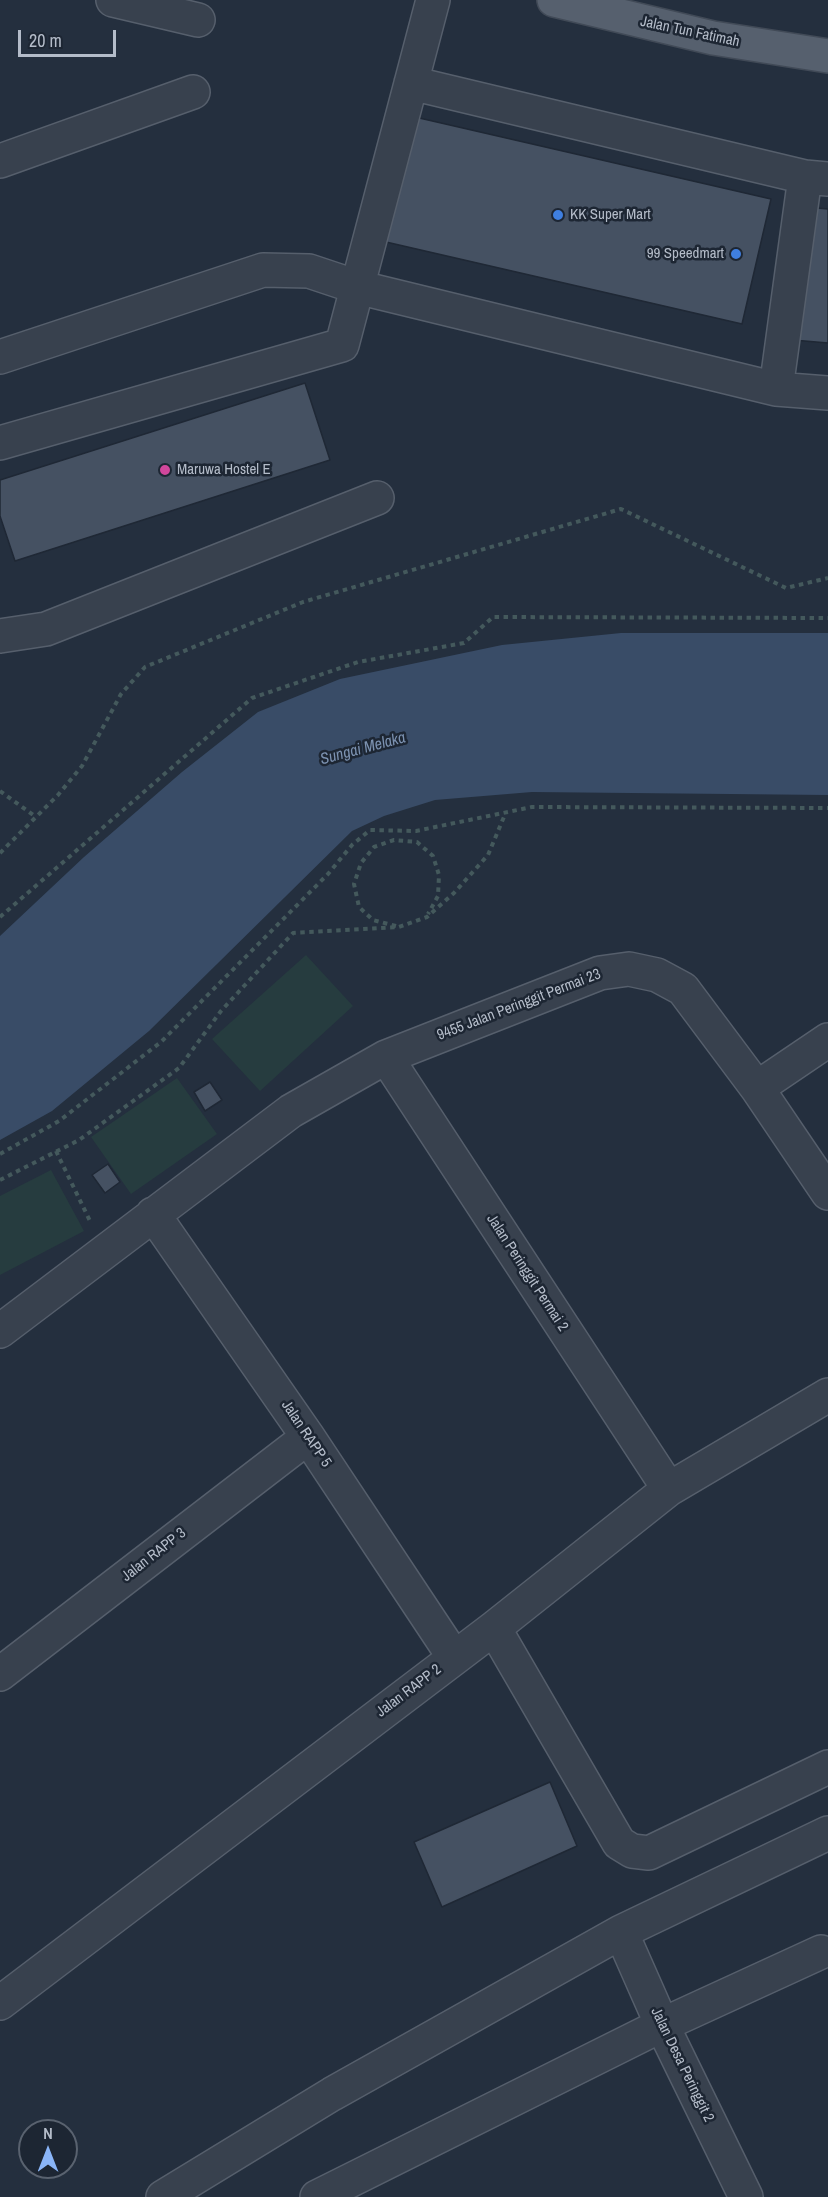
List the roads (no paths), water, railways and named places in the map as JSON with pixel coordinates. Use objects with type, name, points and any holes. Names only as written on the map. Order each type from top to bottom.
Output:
[{"type":"main road","name":"Jalan Tun Fatimah","points":[[554,0],[713,38],[828,56]]},
{"type":"street","points":[[113,0],[198,20]]},
{"type":"street","points":[[0,442],[342,345],[433,0]]},
{"type":"street","points":[[411,83],[816,178],[776,389]]},
{"type":"street","points":[[0,161],[193,92]]},
{"type":"street","points":[[0,357],[262,270],[309,271],[357,287],[776,389],[828,393]]},
{"type":"street","points":[[0,636],[46,629],[377,498]]},
{"type":"street","name":"9455 Jalan Peringgit Permai 23","points":[[0,1331],[291,1111],[386,1057],[600,973],[629,969],[657,975],[682,989],[757,1088],[828,1193]]},
{"type":"street","points":[[757,1088],[828,1040]]},
{"type":"street","name":"Jalan Peringgit Permai 2","points":[[386,1057],[669,1489]]},
{"type":"street","name":"Jalan RAPP 5","points":[[153,1214],[308,1437],[454,1657]]},
{"type":"street","name":"Jalan RAPP 2","points":[[0,2003],[494,1628],[669,1489],[828,1395]]},
{"type":"street","name":"Jalan RAPP 3","points":[[0,1674],[308,1437]]},
{"type":"street","points":[[494,1628],[619,1843],[632,1851],[649,1853],[828,1767]]},
{"type":"street","points":[[163,2197],[332,2094],[621,1932],[828,1833]]},
{"type":"street","name":"Jalan Desa Peringgit 2","points":[[621,1932],[662,2025],[746,2197]]},
{"type":"street","points":[[317,2197],[662,2025],[821,1952]]},
{"type":"water","name":"Sungai Melaka","points":[[621,633],[828,633],[828,795],[532,792],[435,800],[384,816],[352,831],[149,1031],[52,1111],[0,1140],[0,936],[84,857],[182,772],[258,712],[340,679],[502,645]]},
{"type":"place","name":"KK Super Mart","points":[[558,215]]},
{"type":"place","name":"99 Speedmart","points":[[736,254]]},
{"type":"place","name":"Maruwa Hostel E","points":[[165,470]]}]
